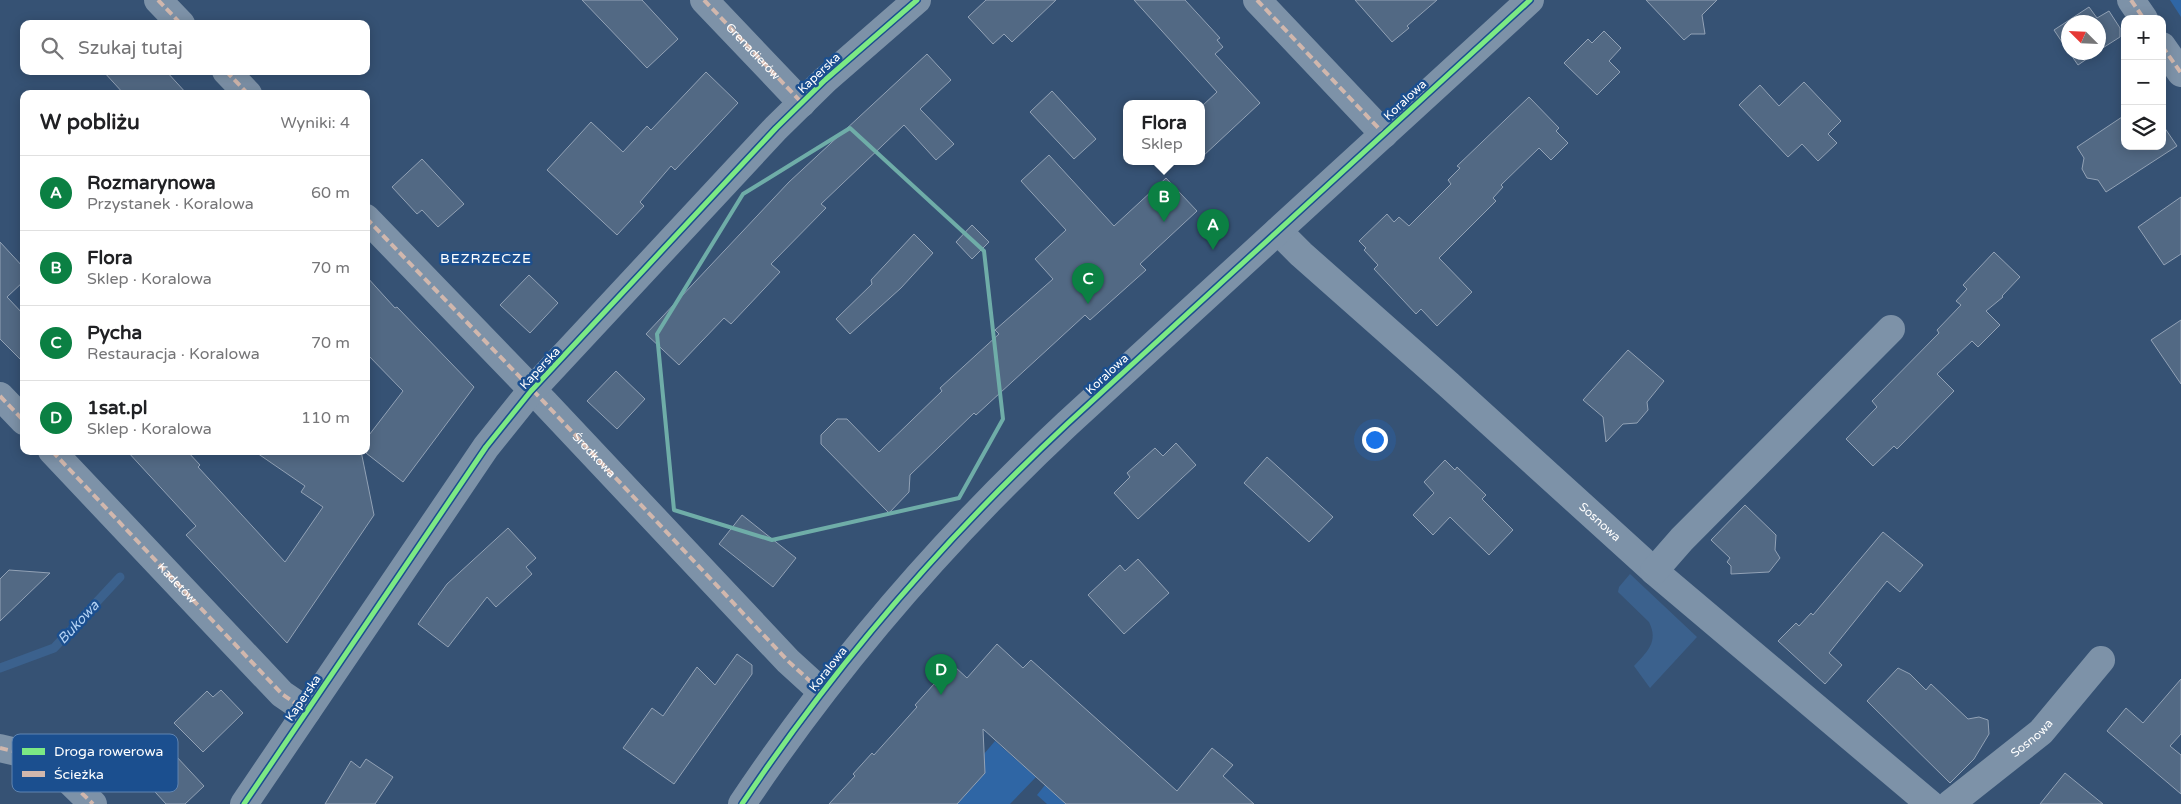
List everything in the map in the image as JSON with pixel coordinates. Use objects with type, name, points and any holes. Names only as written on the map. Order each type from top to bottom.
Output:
[{"type":"street","points":[[158,0],[177,20]]},
{"type":"street","name":"Grenadierów","points":[[704,0],[802,103]]},
{"type":"street","name":"Kaperska","points":[[244,804],[486,447],[531,391],[802,103],[825,80],[917,0]]},
{"type":"street","points":[[1257,0],[1384,134]]},
{"type":"street","name":"Koralowa","points":[[742,804],[822,692],[887,611],[933,559],[997,492],[1067,424],[1530,0]]},
{"type":"street","points":[[2131,0],[2141,15]]},
{"type":"street","points":[[2166,52],[2181,73]]},
{"type":"street","points":[[230,75],[244,90]]},
{"type":"street","name":"Środkowa","points":[[370,222],[531,391],[545,403],[788,661],[822,692]]},
{"type":"street","name":"Sosnowa","points":[[1278,231],[1301,254],[1654,571],[1930,804]]},
{"type":"street","points":[[1654,571],[1682,539],[1891,329]]},
{"type":"street","points":[[0,396],[20,417]]},
{"type":"street","name":"Kadetów","points":[[56,455],[282,694],[307,711]]},
{"type":"street","name":"Sosnowa","points":[[1950,804],[2040,732],[2101,660]]},
{"type":"street","points":[[81,792],[93,804]]},
{"type":"highlighted area","points":[[850,128],[984,251],[1003,419],[959,498],[772,540],[674,510],[657,334],[743,194]]},
{"type":"shaded area","points":[[2170,0],[2181,0],[2181,17]]},
{"type":"shaded area","points":[[1630,574],[1697,637],[1650,688],[1634,666],[1650,646],[1653,635],[1652,629],[1649,622],[1618,592],[1619,587]]},
{"type":"shaded area","points":[[995,741],[1036,777],[1010,804],[957,804],[985,773],[978,761]]},
{"type":"shaded area","points":[[1045,785],[1066,804],[1047,804],[1037,795]]},
{"type":"building","points":[[582,0],[642,0],[678,39],[647,68]]},
{"type":"building","points":[[986,0],[1056,0],[1012,42],[1004,34],[993,44],[968,17]]},
{"type":"building","points":[[1134,0],[1185,0],[1220,38],[1217,40],[1223,47],[1215,54],[1260,103],[1205,154],[1205,103],[1217,92]]},
{"type":"building","points":[[1355,0],[1437,0],[1392,42]]},
{"type":"building","points":[[1646,0],[1717,0],[1702,15],[1705,34],[1691,34],[1684,40]]},
{"type":"building","points":[[2089,7],[2095,15],[2077,15]]},
{"type":"building","points":[[2109,11],[2120,28],[2120,37],[2106,46],[2106,15],[2102,15]]},
{"type":"building","points":[[2061,25],[2061,40],[2054,30]]},
{"type":"building","points":[[1604,31],[1621,48],[1609,61],[1620,72],[1597,95],[1564,63],[1588,39],[1592,43]]},
{"type":"building","points":[[927,54],[951,80],[920,109],[954,144],[936,160],[904,125],[821,204],[826,208],[771,264],[780,272],[731,324],[724,318],[679,365],[646,334],[789,182]]},
{"type":"building","points":[[2075,60],[2085,60],[2078,65]]},
{"type":"building","points":[[706,72],[738,103],[675,170],[671,166],[640,202],[644,206],[617,235],[547,170],[591,122],[623,152],[647,126],[651,130]]},
{"type":"building","points":[[107,75],[170,75],[183,90],[120,90]]},
{"type":"building","points":[[1804,82],[1841,121],[1828,134],[1837,143],[1818,161],[1802,144],[1788,157],[1739,105],[1760,85],[1779,106]]},
{"type":"building","points":[[1052,91],[1096,139],[1074,159],[1030,112]]},
{"type":"building","points":[[1529,97],[1559,128],[1556,131],[1568,143],[1551,160],[1539,148],[1501,185],[1503,187],[1493,198],[1496,201],[1439,258],[1472,292],[1437,326],[1421,309],[1416,314],[1374,269],[1378,265],[1364,250],[1366,248],[1359,241],[1387,214],[1394,222],[1399,217],[1409,226],[1451,184],[1448,180],[1460,168],[1457,166]]},
{"type":"building","points":[[2121,118],[2121,150],[2166,150],[2166,130],[2177,146],[2106,192],[2098,180],[2087,178],[2082,169],[2084,158],[2077,147]]},
{"type":"building","points":[[1049,155],[1114,226],[1166,178],[1197,211],[1140,264],[1146,270],[1090,320],[1085,315],[976,415],[974,413],[910,475],[909,492],[889,513],[821,444],[821,435],[837,419],[847,419],[879,452],[942,391],[940,388],[999,334],[995,330],[1053,279],[1035,259],[1066,230],[1021,181]]},
{"type":"building","points":[[422,159],[464,204],[438,227],[422,210],[417,214],[392,187]]},
{"type":"building","points":[[2181,197],[2181,254],[2164,265],[2138,227]]},
{"type":"building","points":[[972,225],[989,242],[972,259],[956,242]]},
{"type":"building","points":[[914,234],[933,253],[901,288],[850,334],[836,319],[872,284],[871,280]]},
{"type":"building","points":[[0,242],[20,264],[20,285],[7,297],[20,311],[20,359],[0,339]]},
{"type":"building","points":[[1994,252],[2020,277],[2003,297],[1986,311],[2000,325],[1978,347],[1972,341],[1937,374],[1954,391],[1897,449],[1894,446],[1873,466],[1846,439],[1877,407],[1872,401],[1939,333],[1937,330],[1961,305],[1956,301],[1967,289],[1963,285]]},
{"type":"building","points":[[529,275],[558,303],[530,333],[500,305]]},
{"type":"building","points":[[370,280],[474,387],[403,482],[369,455],[370,434],[403,391],[370,357]]},
{"type":"building","points":[[2181,320],[2181,384],[2151,340]]},
{"type":"building","points":[[1628,350],[1664,381],[1647,402],[1648,410],[1637,423],[1623,424],[1606,442],[1603,417],[1583,400]]},
{"type":"building","points":[[616,371],[645,399],[617,429],[587,401]]},
{"type":"building","points":[[1176,443],[1196,465],[1138,519],[1114,493],[1130,477],[1127,473],[1155,448],[1163,456]]},
{"type":"building","points":[[131,455],[191,455],[200,465],[198,467],[285,562],[323,507],[301,492],[305,486],[260,455],[362,455],[374,515],[287,643],[186,535],[196,526]]},
{"type":"building","points":[[1267,457],[1333,517],[1309,542],[1244,483]]},
{"type":"building","points":[[1445,460],[1455,470],[1457,467],[1486,495],[1482,499],[1513,530],[1489,555],[1450,517],[1433,535],[1413,515],[1434,493],[1424,482]]},
{"type":"building","points":[[1745,505],[1776,535],[1775,550],[1780,558],[1769,572],[1731,574],[1731,566],[1727,562],[1730,558],[1711,540]]},
{"type":"building","points":[[742,515],[796,558],[773,587],[719,544]]},
{"type":"building","points":[[508,528],[536,558],[526,567],[532,574],[496,607],[487,597],[448,647],[418,624],[447,584]]},
{"type":"building","points":[[1883,532],[1923,565],[1900,592],[1887,581],[1829,653],[1842,665],[1825,684],[1778,641],[1796,623],[1799,626],[1811,613],[1813,615]]},
{"type":"building","points":[[1138,559],[1169,593],[1124,634],[1088,595],[1120,565],[1125,571]]},
{"type":"building","points":[[9,570],[50,573],[0,621],[0,579]]},
{"type":"building","points":[[997,644],[1023,668],[1031,660],[1177,791],[1212,748],[1233,765],[1223,776],[1254,804],[1066,804],[983,729],[985,773],[957,804],[829,804],[855,776],[853,774],[872,753],[874,755],[917,707],[915,705],[934,684],[936,686],[954,666],[967,678]]},
{"type":"building","points":[[737,654],[752,665],[752,674],[674,784],[623,748],[652,708],[663,716],[697,667],[715,685]]},
{"type":"building","points":[[1898,668],[1910,674],[1926,690],[1931,684],[1968,719],[1979,717],[1988,720],[1989,734],[1974,759],[1950,783],[1867,701]]},
{"type":"building","points":[[2181,679],[2181,734],[2170,746],[2181,755],[2181,794],[2107,731],[2126,708],[2143,723]]},
{"type":"building","points":[[221,690],[243,713],[203,752],[174,723],[207,691],[213,697]]},
{"type":"building","points":[[178,758],[204,786],[185,804],[166,804],[155,792],[178,792]]},
{"type":"building","points":[[366,759],[393,777],[375,804],[325,804],[351,761],[360,768]]},
{"type":"building","points":[[2065,773],[2103,804],[2040,804]]},
{"type":"waterway","name":"Bukowa","points":[[0,668],[54,648],[120,577]]},
{"type":"marked path","points":[[158,0],[177,20]]},
{"type":"marked path","points":[[704,0],[802,103]]},
{"type":"marked path","points":[[1257,0],[1384,134]]},
{"type":"marked path","points":[[2131,0],[2141,15]]},
{"type":"marked path","points":[[2166,52],[2181,73]]},
{"type":"marked path","points":[[230,75],[244,90]]},
{"type":"marked path","points":[[370,222],[545,403],[788,661],[822,692]]},
{"type":"marked path","points":[[0,396],[20,417]]},
{"type":"marked path","points":[[56,455],[282,694],[307,711]]},
{"type":"marked path","points":[[0,748],[12,751]]},
{"type":"marked path","points":[[81,792],[93,804]]},
{"type":"cycle path","points":[[244,804],[486,447],[531,391],[776,128],[825,80],[917,0]]},
{"type":"cycle path","points":[[742,804],[815,702],[854,653],[935,558],[1022,467],[1530,0]]},
{"type":"place","name":"Flora","points":[[1164,222]]},
{"type":"place","name":"Rozmarynowa","points":[[1213,250]]},
{"type":"place","name":"Pycha","points":[[1088,304]]},
{"type":"place","name":"1sat.pl","points":[[941,695]]},
{"type":"district","name":"BEZRZECZE","points":[[486,258]]}]
